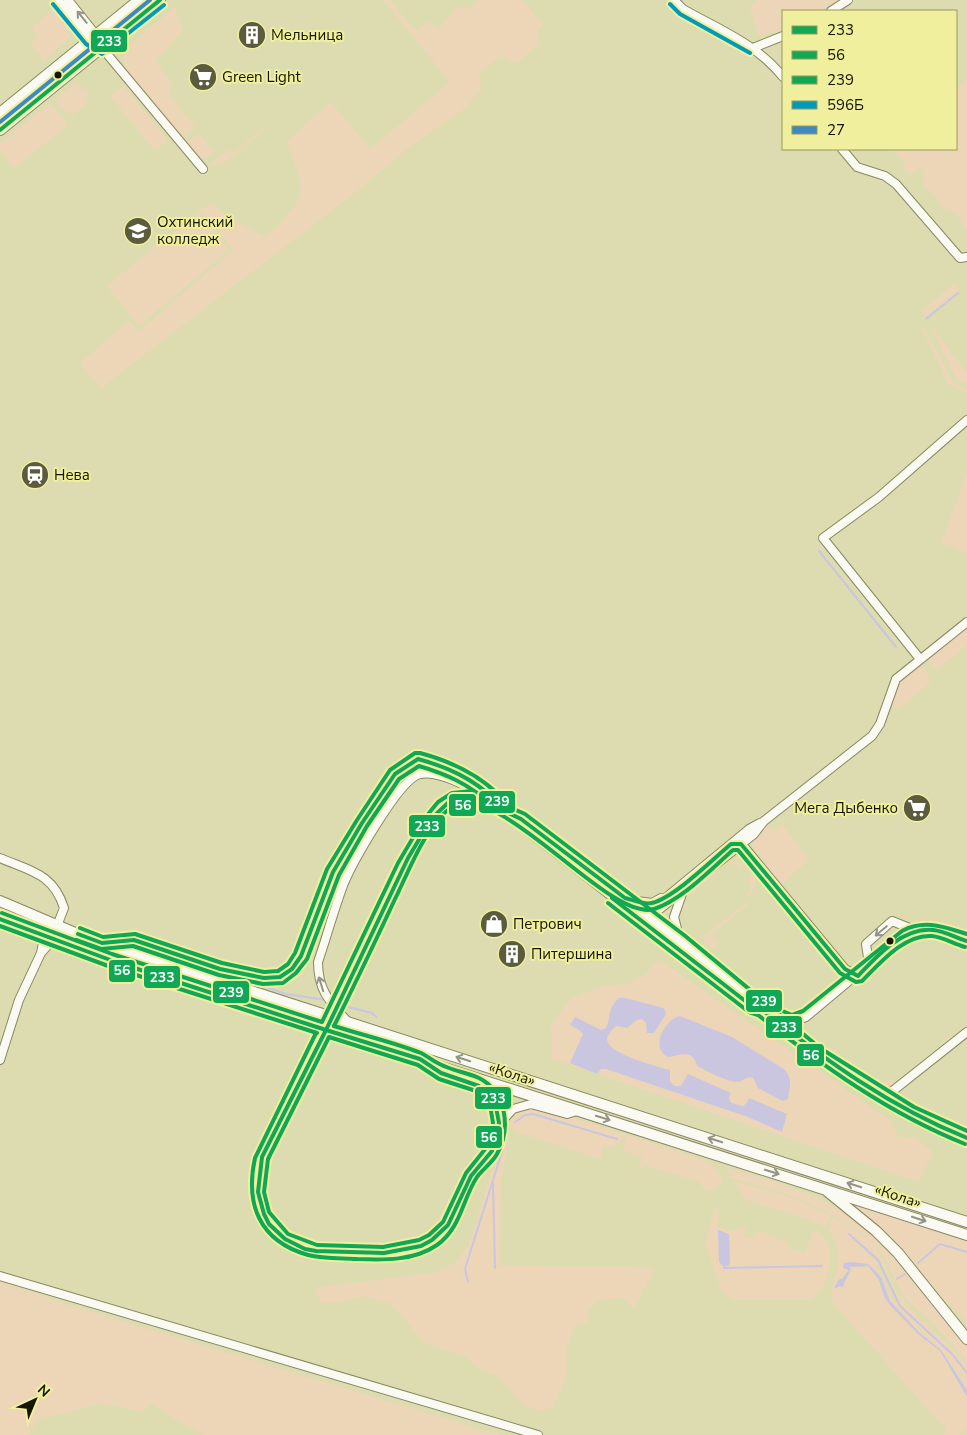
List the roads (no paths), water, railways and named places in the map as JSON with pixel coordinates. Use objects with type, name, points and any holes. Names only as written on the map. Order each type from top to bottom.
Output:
[{"type":"main road","points":[[0,113],[139,0]]},
{"type":"main road","points":[[0,130],[160,0]]},
{"type":"main road","name":"«Кола»","points":[[0,901],[102,943],[967,1222]]},
{"type":"main road","name":"«Кола»","points":[[0,919],[49,939],[428,1063],[967,1235]]},
{"type":"main road","points":[[823,1188],[876,1231],[898,1253],[967,1339]]},
{"type":"main road","points":[[919,1280],[947,1311],[967,1328]]},
{"type":"street","points":[[58,0],[93,37],[203,169]]},
{"type":"street","points":[[68,0],[93,37]]},
{"type":"street","points":[[674,0],[683,8],[765,56],[782,76]]},
{"type":"street","points":[[833,10],[848,0]]},
{"type":"street","points":[[753,48],[782,36]]},
{"type":"street","points":[[843,150],[857,167],[885,176],[896,184],[960,258],[967,257]]},
{"type":"street","points":[[920,659],[823,538],[879,497],[966,423]]},
{"type":"street","points":[[644,918],[683,891],[752,834],[764,821],[872,736],[880,724],[896,680],[967,622]]},
{"type":"street","points":[[102,943],[134,940],[220,969],[264,978],[280,977],[292,969],[301,956],[333,872],[362,823],[395,774],[418,758],[449,767],[482,786],[509,815]]},
{"type":"street","points":[[349,1022],[324,995],[318,975],[318,962],[345,882],[368,838],[404,785],[420,774],[446,777],[474,789],[644,918],[753,1007],[785,1020],[798,1021],[858,976],[892,945],[917,931],[932,930],[967,941]]},
{"type":"street","points":[[577,1110],[567,1114],[536,1105],[520,1106],[507,1115],[498,1132],[492,1151],[471,1175],[453,1220],[434,1240],[411,1250],[394,1252],[316,1251],[296,1246],[275,1233],[266,1220],[260,1206],[258,1174],[261,1160],[417,842],[436,813],[450,800],[458,796],[473,796],[509,815],[521,818],[625,898],[644,918],[680,940],[816,1053],[885,1097],[933,1124],[967,1138]]},
{"type":"street","points":[[644,918],[749,829],[764,821]]},
{"type":"street","points":[[750,854],[749,844],[752,834]]},
{"type":"street","points":[[731,844],[740,844],[750,854],[845,969],[858,976]]},
{"type":"street","points":[[0,858],[40,873],[52,884],[64,908],[57,926]]},
{"type":"street","points":[[680,940],[674,917],[683,891]]},
{"type":"street","points":[[625,898],[652,903],[672,893]]},
{"type":"street","points":[[869,964],[866,944],[892,921],[917,931]]},
{"type":"street","points":[[41,953],[48,945],[49,939]]},
{"type":"street","points":[[0,1060],[19,1000],[41,953],[43,943],[49,939]]},
{"type":"street","points":[[885,1097],[967,1033]]},
{"type":"street","points":[[428,1063],[434,1069],[478,1084],[488,1092],[499,1109],[498,1132]]},
{"type":"street","points":[[0,1276],[538,1435]]},
{"type":"waterway","points":[[926,319],[958,293]]},
{"type":"waterway","points":[[819,551],[896,647]]},
{"type":"waterway","points":[[189,962],[208,969]]},
{"type":"waterway","points":[[220,972],[286,994],[326,1000]]},
{"type":"waterway","points":[[340,1005],[372,1013],[376,1017]]},
{"type":"waterway","points":[[515,1122],[525,1115],[533,1114],[617,1139]]},
{"type":"waterway","points":[[468,1282],[465,1269],[505,1142]]},
{"type":"waterway","points":[[493,1183],[495,1268]]},
{"type":"waterway","points":[[849,1234],[878,1260],[900,1306],[952,1354],[967,1373]]},
{"type":"waterway","points":[[918,1263],[940,1244],[967,1252]]},
{"type":"waterway","points":[[724,1267],[822,1266]]},
{"type":"waterway","points":[[897,1279],[905,1274]]},
{"type":"place","name":"Мельница","points":[[252,35]]},
{"type":"place","name":"Green Light","points":[[203,77]]},
{"type":"place","name":"Охтинский колледж","points":[[138,231]]},
{"type":"place","name":"Нева","points":[[35,475]]},
{"type":"place","name":"Мега Дыбенко","points":[[917,808]]},
{"type":"place","name":"Петрович","points":[[494,924]]},
{"type":"place","name":"Питершина","points":[[512,954]]}]
